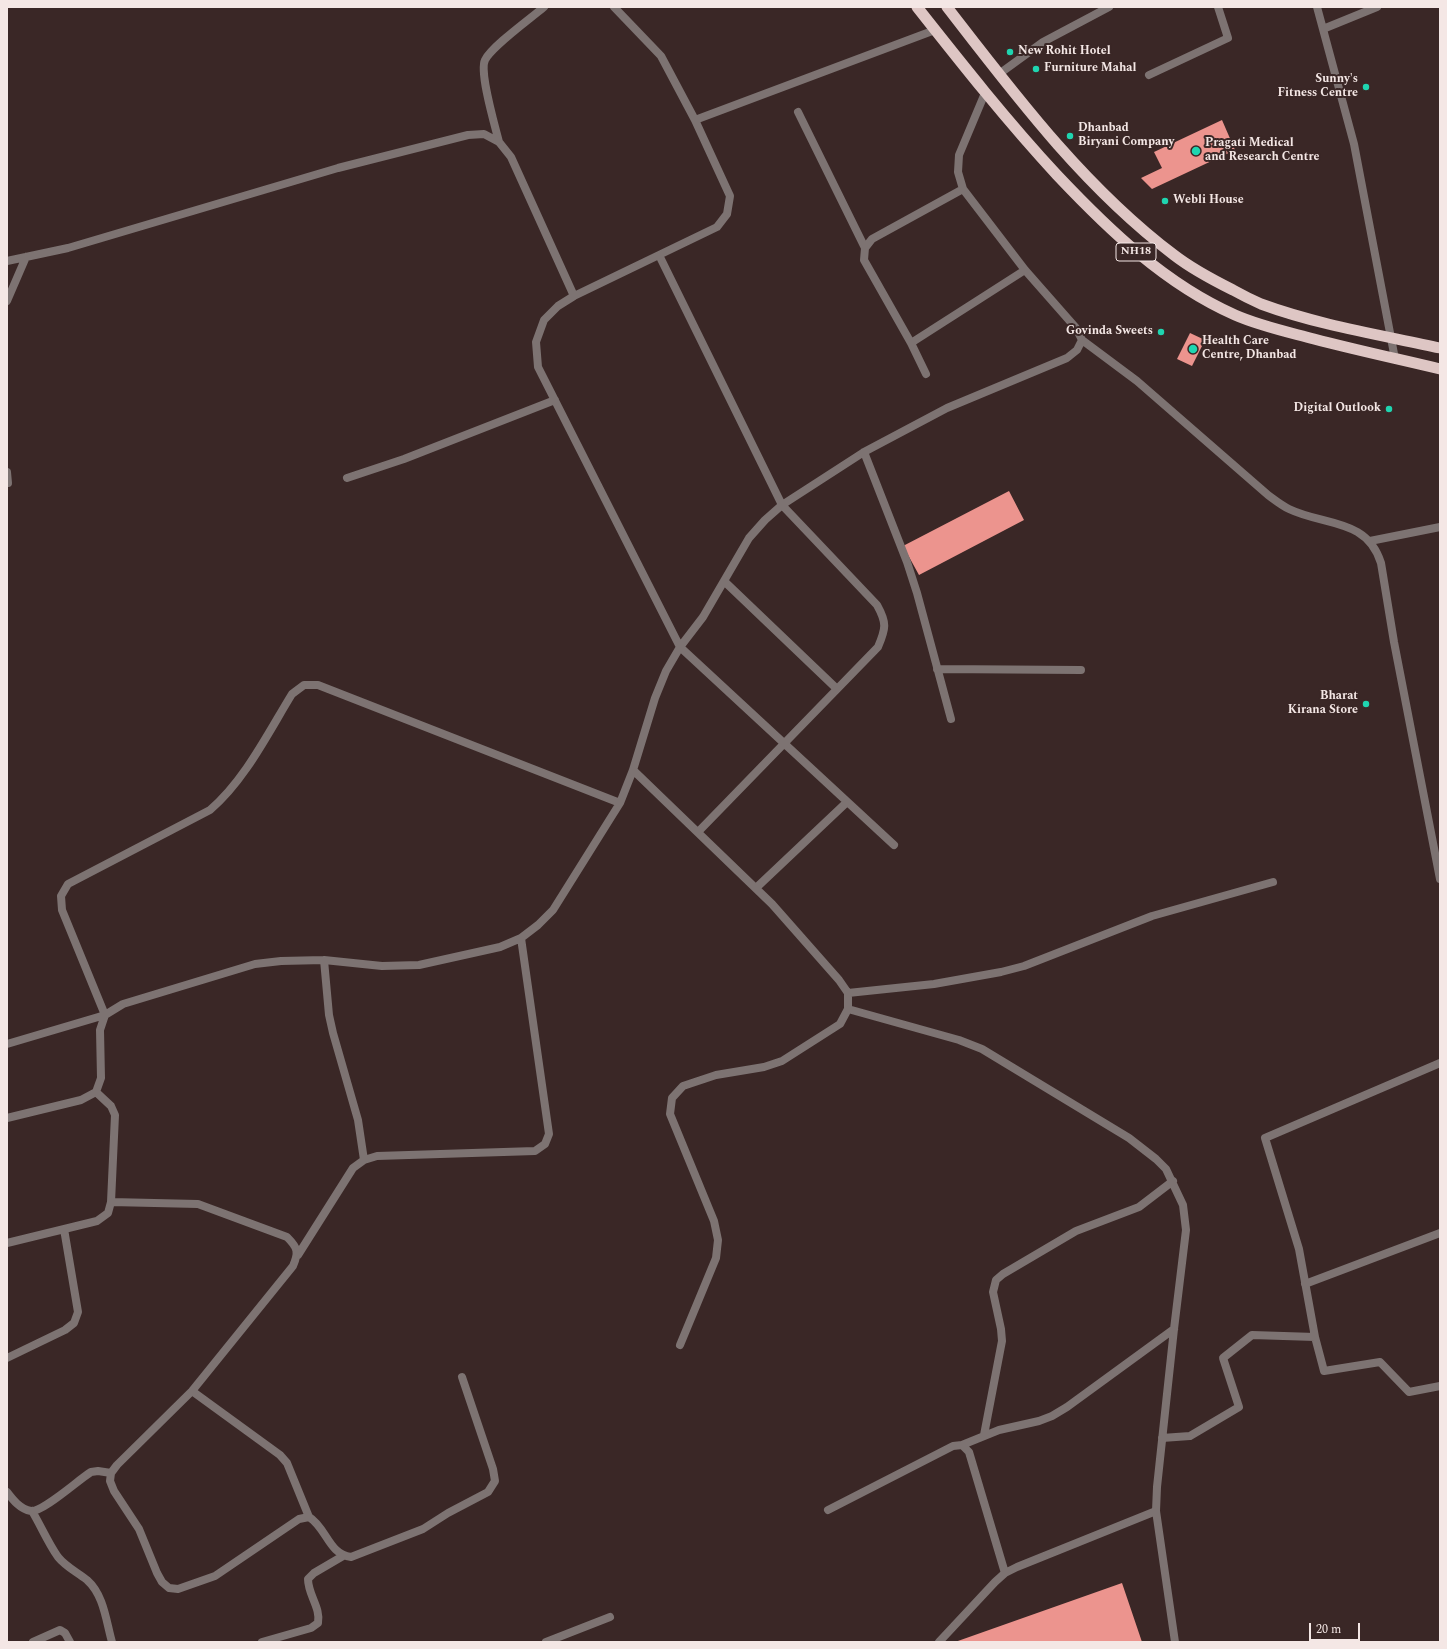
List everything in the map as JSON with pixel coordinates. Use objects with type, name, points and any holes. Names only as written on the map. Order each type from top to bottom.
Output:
[{"type":"highway","name":"NH18","points":[[917,7],[985,94],[1011,124],[1085,204],[1125,243],[1158,270],[1194,294],[1235,315],[1278,330],[1440,369]]},
{"type":"highway","name":"NH18","points":[[947,7],[1046,131],[1092,182],[1136,224],[1175,256],[1208,278],[1260,304],[1306,318],[1440,348]]},
{"type":"street","points":[[499,142],[484,77],[484,62],[491,51],[544,7]]},
{"type":"street","points":[[614,7],[661,56],[695,120],[730,196],[727,214],[717,227],[574,296],[558,306],[544,320],[536,342],[538,367],[680,647],[894,845]]},
{"type":"street","points":[[999,74],[1043,42],[1110,7]]},
{"type":"street","points":[[1149,75],[1228,38],[1218,7]]},
{"type":"street","points":[[1316,7],[1354,144],[1395,359]]},
{"type":"street","points":[[1322,29],[1377,7]]},
{"type":"street","points":[[695,120],[935,30]]},
{"type":"street","points":[[985,94],[959,155],[958,172],[963,189],[1025,270],[1076,328],[1082,340],[1137,381],[1268,495],[1289,509],[1359,532],[1370,541],[1377,551],[1381,563],[1440,879]]},
{"type":"street","points":[[798,112],[865,248],[864,260],[911,343],[926,374]]},
{"type":"street","points":[[7,261],[68,248],[338,168],[468,135],[484,134],[499,142],[511,157],[574,296]]},
{"type":"street","points":[[865,248],[872,239],[963,189]]},
{"type":"street","points":[[659,255],[782,505],[877,605],[884,617],[884,632],[878,647],[698,832]]},
{"type":"street","points":[[7,302],[26,257]]},
{"type":"street","points":[[911,343],[1025,270]]},
{"type":"street","points":[[7,1044],[105,1015],[123,1004],[255,964],[281,960],[324,960],[382,966],[419,965],[500,947],[521,938],[538,926],[553,910],[620,803],[633,770],[655,698],[666,671],[680,647],[703,617],[749,538],[764,520],[782,505],[864,452],[947,408],[1067,358],[1077,350],[1082,340]]},
{"type":"street","points":[[347,478],[412,456],[555,400]]},
{"type":"street","points":[[864,452],[908,562],[950,719]]},
{"type":"street","points":[[7,472],[8,483]]},
{"type":"street","points":[[1370,541],[1440,526]]},
{"type":"street","points":[[724,581],[837,689]]},
{"type":"street","points":[[937,669],[1081,670]]},
{"type":"street","points":[[7,1118],[81,1100],[96,1092],[101,1078],[100,1030],[105,1015],[62,910],[61,896],[68,884],[210,810],[237,784],[292,694],[304,685],[318,685],[620,803]]},
{"type":"street","points":[[633,770],[756,888],[839,980],[848,993],[848,1009],[840,1024],[782,1060],[764,1067],[716,1076],[683,1086],[672,1098],[670,1114],[714,1221],[718,1240],[716,1258],[680,1345]]},
{"type":"street","points":[[756,888],[847,802]]},
{"type":"street","points":[[848,993],[934,984],[1001,972],[1024,966],[1152,916],[1273,882]]},
{"type":"street","points":[[309,1517],[299,1519],[215,1576],[178,1589],[169,1588],[162,1582],[156,1572],[139,1529],[114,1491],[110,1481],[111,1473],[117,1465],[192,1391],[293,1266],[298,1255],[353,1168],[364,1160],[377,1156],[535,1152],[545,1144],[549,1134],[521,938]]},
{"type":"street","points":[[324,960],[329,1015],[333,1034],[358,1120],[364,1160]]},
{"type":"street","points":[[848,1009],[959,1040],[982,1049],[1129,1138],[1156,1159],[1166,1169],[1173,1182],[1183,1205],[1186,1230],[1162,1438],[1156,1511],[1175,1642]]},
{"type":"street","points":[[1440,1063],[1265,1138],[1299,1249],[1315,1337],[1324,1371],[1380,1362],[1409,1392],[1440,1386]]},
{"type":"street","points":[[7,1244],[97,1221],[108,1213],[111,1202],[115,1115],[111,1106],[96,1092]]},
{"type":"street","points":[[984,1435],[1002,1341],[1002,1328],[993,1292],[996,1280],[1003,1274],[1076,1231],[1139,1206],[1173,1182]]},
{"type":"street","points":[[111,1202],[186,1203],[210,1208],[287,1238],[295,1245],[298,1255]]},
{"type":"street","points":[[7,1358],[65,1330],[74,1323],[78,1312],[64,1230]]},
{"type":"street","points":[[1305,1284],[1440,1233]]},
{"type":"street","points":[[828,1510],[953,1446],[962,1445],[984,1435],[1052,1416],[1074,1403],[1174,1330]]},
{"type":"street","points":[[1162,1438],[1190,1436],[1239,1407],[1223,1358],[1252,1335],[1315,1337]]},
{"type":"street","points":[[192,1391],[280,1455],[287,1463],[309,1517],[316,1521],[336,1552],[343,1556],[351,1557],[423,1529],[448,1513],[488,1492],[495,1481],[493,1469],[462,1377]]},
{"type":"street","points":[[962,1445],[969,1452],[1005,1573]]},
{"type":"street","points":[[7,1492],[15,1502],[23,1508],[32,1511],[43,1508],[91,1472],[98,1471],[111,1473]]},
{"type":"street","points":[[32,1511],[58,1557],[68,1567],[87,1580],[93,1588],[101,1602],[112,1642]]},
{"type":"street","points":[[939,1642],[1005,1573],[1156,1511]]},
{"type":"street","points":[[262,1642],[311,1628],[318,1623],[319,1615],[308,1588],[308,1579],[314,1573],[343,1556]]},
{"type":"street","points":[[546,1642],[610,1618]]},
{"type":"street","points":[[33,1642],[60,1630],[65,1633],[70,1642]]},
{"type":"building","points":[[1222,120],[1235,150],[1152,189],[1141,178],[1162,168],[1154,152]]},
{"type":"building","points":[[1190,333],[1205,340],[1192,366],[1177,359]]},
{"type":"building","points":[[1009,491],[1024,520],[919,575],[903,546]]},
{"type":"building","points":[[1122,1583],[1142,1642],[955,1642]]},
{"type":"place","name":"New Rohit Hotel","points":[[1010,52]]},
{"type":"place","name":"Furniture Mahal","points":[[1036,69]]},
{"type":"place","name":"Sunny's Fitness Centre","points":[[1366,87]]},
{"type":"place","name":"Dhanbad Biryani Company","points":[[1070,136]]},
{"type":"place","name":"Pragati Medical and Research Centre","points":[[1196,151]]},
{"type":"place","name":"Webli House","points":[[1165,201]]},
{"type":"place","name":"Govinda Sweets","points":[[1161,332]]},
{"type":"place","name":"Health Care Centre, Dhanbad","points":[[1193,349]]},
{"type":"place","name":"Digital Outlook","points":[[1389,409]]},
{"type":"place","name":"Bharat Kirana Store","points":[[1366,704]]}]
